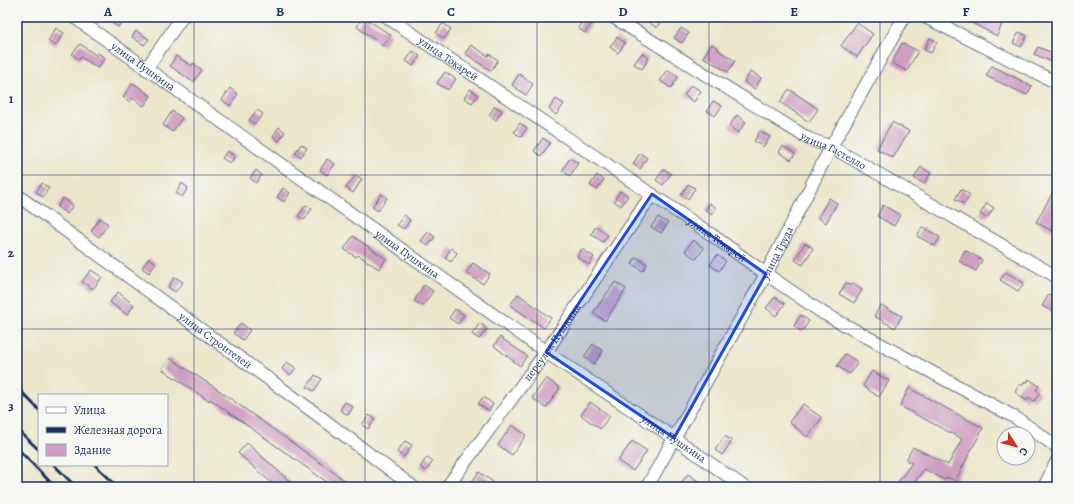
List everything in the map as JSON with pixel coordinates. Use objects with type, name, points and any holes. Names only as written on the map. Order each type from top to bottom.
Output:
[{"type":"street","name":"улица Пушкина","points":[[74,17],[546,352],[744,487]]},
{"type":"street","points":[[146,69],[182,17]]},
{"type":"street","name":"улица Токарей","points":[[387,17],[652,194],[823,313],[1016,418],[1057,447]]},
{"type":"street","name":"улица Гастелло","points":[[613,17],[809,139],[830,147],[976,229],[1057,277]]},
{"type":"street","name":"улица Труда","points":[[647,487],[766,274],[830,147],[904,17]]},
{"type":"street","points":[[925,17],[1057,83]]},
{"type":"street","name":"переулок Пушкина","points":[[447,487],[546,352],[652,194]]},
{"type":"street","name":"улица Строителей","points":[[17,195],[315,412],[413,487]]},
{"type":"street","points":[[1044,487],[1057,461]]},
{"type":"highlighted area","points":[[652,194],[766,274],[674,438],[546,352]]},
{"type":"building","points":[[116,17],[125,17],[118,27],[112,23]]},
{"type":"building","points":[[363,17],[391,35],[383,46],[357,27]]},
{"type":"building","points":[[585,17],[593,22],[585,33],[578,28]]},
{"type":"building","points":[[641,17],[665,17],[657,28]]},
{"type":"building","points":[[972,17],[983,17],[993,22],[995,18],[1003,22],[997,36],[970,22]]},
{"type":"building","points":[[443,23],[451,29],[444,39],[436,33]]},
{"type":"building","points":[[857,23],[873,34],[857,57],[841,46]]},
{"type":"building","points":[[56,28],[64,33],[55,46],[48,41]]},
{"type":"building","points":[[681,28],[689,33],[682,43],[674,38]]},
{"type":"building","points":[[136,31],[149,39],[144,45],[132,37]]},
{"type":"building","points":[[1019,32],[1027,36],[1021,47],[1013,43]]},
{"type":"building","points":[[617,37],[625,43],[618,53],[610,47]]},
{"type":"building","points":[[930,38],[937,42],[931,53],[924,50]]},
{"type":"building","points":[[902,43],[918,51],[907,71],[892,63]]},
{"type":"building","points":[[80,44],[97,56],[98,53],[105,58],[98,68],[81,57],[79,60],[72,54]]},
{"type":"building","points":[[712,44],[719,49],[718,50],[735,61],[728,72],[703,57]]},
{"type":"building","points":[[471,45],[488,56],[489,54],[498,60],[491,71],[465,53]]},
{"type":"building","points":[[1038,47],[1057,55],[1057,64],[1034,54]]},
{"type":"building","points":[[413,51],[420,56],[413,66],[406,61]]},
{"type":"building","points":[[642,53],[649,58],[642,69],[634,64]]},
{"type":"building","points":[[176,56],[192,66],[193,63],[202,70],[193,82],[170,66]]},
{"type":"building","points":[[992,66],[1032,86],[1027,95],[986,76]]},
{"type":"building","points":[[668,70],[678,77],[671,88],[660,81]]},
{"type":"building","points":[[751,71],[761,78],[755,89],[744,82]]},
{"type":"building","points":[[445,72],[456,79],[448,90],[437,83]]},
{"type":"building","points":[[519,74],[533,84],[526,95],[512,85]]},
{"type":"building","points":[[133,83],[151,96],[144,106],[132,98],[130,102],[123,97]]},
{"type":"building","points":[[691,85],[701,91],[694,102],[684,95]]},
{"type":"building","points":[[230,88],[238,94],[230,106],[222,100]]},
{"type":"building","points":[[470,89],[478,95],[472,103],[464,98]]},
{"type":"building","points":[[789,89],[818,109],[809,122],[780,102]]},
{"type":"building","points":[[556,99],[564,104],[556,115],[549,109]]},
{"type":"building","points":[[713,101],[722,106],[715,116],[707,111]]},
{"type":"building","points":[[495,106],[502,111],[496,120],[489,115]]},
{"type":"building","points":[[257,110],[263,114],[255,124],[249,120]]},
{"type":"building","points":[[172,111],[182,118],[172,132],[163,125]]},
{"type":"building","points":[[737,115],[746,122],[738,133],[729,126]]},
{"type":"building","points":[[892,122],[909,131],[893,158],[877,149]]},
{"type":"building","points":[[520,123],[527,128],[521,137],[514,132]]},
{"type":"building","points":[[279,127],[285,132],[279,141],[273,136]]},
{"type":"building","points":[[760,131],[770,137],[763,147],[754,141]]},
{"type":"building","points":[[543,138],[550,143],[541,156],[534,151]]},
{"type":"building","points":[[301,144],[307,148],[301,157],[295,153]]},
{"type":"building","points":[[783,146],[795,154],[791,160],[779,152]]},
{"type":"building","points":[[227,151],[235,156],[230,163],[222,158]]},
{"type":"building","points":[[640,153],[647,158],[640,169],[633,164]]},
{"type":"building","points":[[570,158],[578,163],[570,176],[562,171]]},
{"type":"building","points":[[327,159],[335,164],[327,175],[320,170]]},
{"type":"building","points":[[921,167],[931,173],[924,184],[914,178]]},
{"type":"building","points":[[664,169],[671,174],[663,185],[656,180]]},
{"type":"building","points":[[256,170],[262,175],[256,183],[250,178]]},
{"type":"building","points":[[356,175],[362,179],[353,193],[346,188]]},
{"type":"building","points":[[597,175],[604,180],[597,190],[590,185]]},
{"type":"building","points":[[42,183],[49,188],[43,197],[36,192]]},
{"type":"building","points":[[182,183],[188,188],[182,197],[176,193]]},
{"type":"building","points":[[688,184],[695,188],[688,199],[681,195]]},
{"type":"building","points":[[1057,185],[1057,221],[1052,231],[1036,222]]},
{"type":"building","points":[[283,188],[290,193],[284,202],[277,197]]},
{"type":"building","points":[[961,189],[970,195],[964,204],[955,199]]},
{"type":"building","points":[[620,191],[628,196],[621,206],[614,201]]},
{"type":"building","points":[[381,194],[387,198],[378,211],[372,207]]},
{"type":"building","points":[[63,198],[73,205],[67,214],[57,207]]},
{"type":"building","points":[[829,198],[837,203],[826,223],[818,218]]},
{"type":"building","points":[[710,203],[716,208],[712,215],[705,210]]},
{"type":"building","points":[[987,203],[994,208],[987,218],[980,214]]},
{"type":"building","points":[[306,205],[312,209],[304,220],[298,216]]},
{"type":"building","points":[[883,205],[900,215],[894,226],[877,216]]},
{"type":"building","points":[[404,215],[410,220],[404,229],[397,225]]},
{"type":"building","points":[[658,217],[668,223],[661,233],[651,227]]},
{"type":"building","points":[[100,218],[108,224],[99,237],[91,231]]},
{"type":"building","points":[[596,226],[608,235],[603,242],[591,234]]},
{"type":"building","points":[[922,227],[940,237],[935,246],[917,236]]},
{"type":"building","points":[[428,232],[435,237],[428,246],[421,241]]},
{"type":"building","points":[[353,236],[386,259],[379,269],[358,255],[356,257],[344,249]]},
{"type":"building","points":[[693,240],[704,248],[696,259],[685,251]]},
{"type":"building","points":[[805,243],[813,248],[803,265],[795,260]]},
{"type":"building","points":[[451,248],[457,253],[451,262],[445,258]]},
{"type":"building","points":[[582,249],[594,257],[589,265],[577,257]]},
{"type":"building","points":[[965,250],[982,260],[976,271],[959,261]]},
{"type":"building","points":[[717,255],[726,261],[719,271],[710,265]]},
{"type":"building","points":[[636,257],[647,264],[643,271],[632,264]]},
{"type":"building","points":[[149,258],[156,263],[149,273],[142,268]]},
{"type":"building","points":[[473,263],[490,274],[483,284],[466,273]]},
{"type":"building","points":[[91,270],[102,277],[93,289],[82,282]]},
{"type":"building","points":[[1006,272],[1024,283],[1018,291],[1000,280]]},
{"type":"building","points":[[175,277],[183,282],[175,292],[168,287]]},
{"type":"building","points":[[615,282],[626,289],[605,321],[593,313]]},
{"type":"building","points":[[846,283],[851,286],[853,284],[862,290],[854,303],[839,294]]},
{"type":"building","points":[[424,285],[433,291],[423,306],[414,301]]},
{"type":"building","points":[[118,292],[134,305],[127,315],[110,302]]},
{"type":"building","points":[[518,294],[551,318],[544,328],[510,305]]},
{"type":"building","points":[[1049,294],[1057,299],[1057,314],[1042,306]]},
{"type":"building","points":[[775,297],[785,304],[776,316],[766,308]]},
{"type":"building","points":[[881,305],[902,316],[895,328],[874,316]]},
{"type":"building","points":[[455,309],[464,315],[458,324],[449,318]]},
{"type":"building","points":[[801,315],[809,321],[802,332],[794,326]]},
{"type":"building","points":[[241,323],[250,330],[243,340],[233,333]]},
{"type":"building","points":[[480,323],[487,329],[479,339],[472,334]]},
{"type":"building","points":[[500,337],[527,356],[520,366],[494,346]]},
{"type":"building","points":[[593,344],[603,351],[594,364],[584,357]]},
{"type":"building","points":[[845,354],[858,362],[850,374],[837,366]]},
{"type":"building","points":[[170,358],[217,389],[354,487],[334,487],[210,399],[209,401],[162,369]]},
{"type":"building","points":[[287,362],[296,368],[290,375],[282,369]]},
{"type":"building","points":[[872,371],[889,381],[879,397],[863,386]]},
{"type":"building","points":[[315,375],[322,379],[314,391],[307,387]]},
{"type":"building","points":[[546,378],[560,388],[546,408],[532,398]]},
{"type":"building","points":[[1029,379],[1039,386],[1036,390],[1040,393],[1034,401],[1029,397],[1027,401],[1015,392],[1020,384],[1022,386],[1025,381],[1027,383]]},
{"type":"building","points":[[909,388],[983,428],[955,481],[947,477],[945,480],[924,469],[911,487],[904,487],[898,482],[912,463],[906,460],[913,447],[948,465],[962,439],[900,406]]},
{"type":"building","points":[[483,397],[493,404],[489,411],[478,404]]},
{"type":"building","points":[[345,402],[353,407],[348,415],[340,410]]},
{"type":"building","points":[[590,402],[610,416],[600,429],[581,415]]},
{"type":"building","points":[[803,404],[822,418],[807,437],[789,422]]},
{"type":"building","points":[[369,415],[375,419],[368,429],[362,425]]},
{"type":"building","points":[[512,425],[526,435],[512,455],[498,445]]},
{"type":"building","points":[[725,436],[732,441],[722,455],[715,450]]},
{"type":"building","points":[[405,441],[412,445],[404,457],[397,452]]},
{"type":"building","points":[[632,441],[647,451],[633,471],[618,461]]},
{"type":"building","points":[[247,443],[296,487],[276,487],[238,453]]},
{"type":"building","points":[[427,457],[433,461],[426,471],[420,467]]},
{"type":"building","points":[[479,472],[493,482],[490,487],[468,487]]},
{"type":"building","points":[[688,474],[706,487],[678,487]]},
{"type":"railway","points":[[17,387],[38,409]]},
{"type":"railway","points":[[17,429],[38,449]]},
{"type":"railway","points":[[17,448],[55,487]]},
{"type":"railway","points":[[55,466],[76,487]]},
{"type":"railway","points":[[96,466],[118,487]]}]
